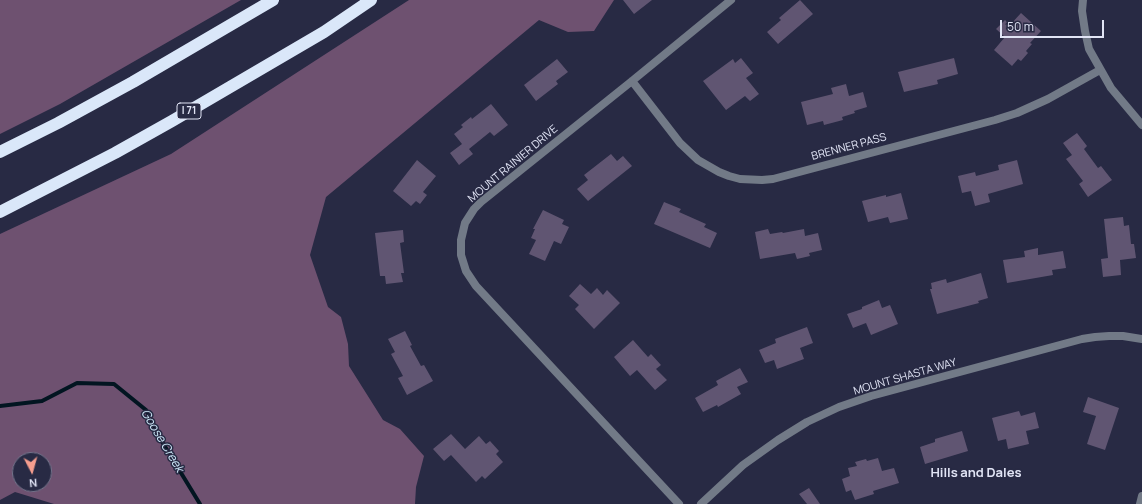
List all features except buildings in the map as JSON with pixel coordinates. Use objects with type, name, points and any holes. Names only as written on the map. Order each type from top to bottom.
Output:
[{"type":"highway","points":[[0,152],[58,123],[133,82],[273,0]]},
{"type":"highway","name":"I 71","points":[[0,212],[115,153],[172,121],[324,32],[371,0]]},
{"type":"street","name":"MOUNT RAINIER DRIVE","points":[[679,504],[476,286],[466,271],[461,255],[461,240],[465,223],[474,209],[731,0]]},
{"type":"street","points":[[1083,0],[1082,11],[1089,49],[1111,88],[1142,125]]},
{"type":"street","name":"BRENNER PASS","points":[[632,81],[680,143],[698,160],[729,176],[740,179],[762,180],[773,179],[1017,113],[1048,99],[1100,70]]},
{"type":"street","name":"MOUNT SHASTA WAY","points":[[701,504],[743,465],[778,440],[807,422],[839,407],[871,396],[1082,339],[1123,336],[1142,339]]},
{"type":"street","points":[[1140,504],[1142,496]]},
{"type":"shaded area","points":[[0,0],[241,0],[60,104],[0,134]]},
{"type":"shaded area","points":[[409,0],[614,0],[594,31],[568,32],[539,20],[326,197],[310,255],[328,307],[341,317],[348,344],[349,366],[383,420],[400,429],[424,456],[416,487],[415,504],[54,504],[15,492],[0,500],[0,234],[171,154]]},
{"type":"waterway","name":"Goose Creek","points":[[0,406],[42,401],[77,383],[114,384],[146,410],[164,445],[200,504]]},
{"type":"district","name":"Hills and Dales","points":[[976,473]]}]
